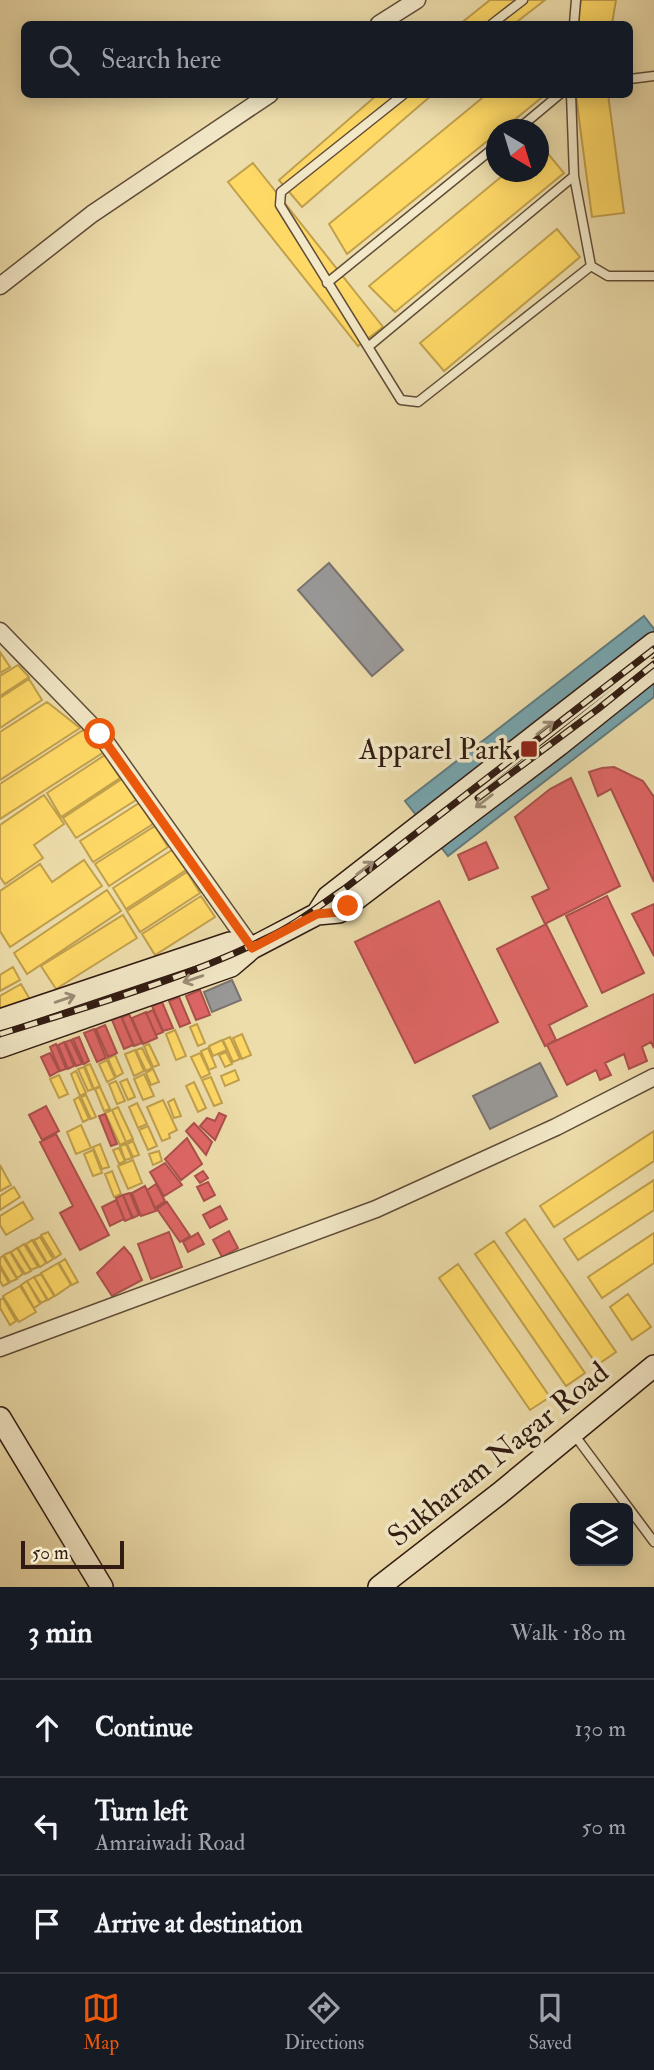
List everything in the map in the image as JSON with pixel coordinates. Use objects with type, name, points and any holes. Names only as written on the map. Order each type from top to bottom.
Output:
[{"type":"main road","points":[[317,914],[328,897],[654,643]]},
{"type":"main road","points":[[0,1047],[231,966],[252,948],[317,914],[339,912],[548,754],[654,669]]},
{"type":"main road","points":[[0,1020],[230,943],[252,948]]},
{"type":"main road","name":"Sukharam Nagar Road","points":[[379,1587],[500,1493],[654,1366]]},
{"type":"main road","points":[[0,1418],[102,1587]]},
{"type":"street","points":[[384,21],[416,0]]},
{"type":"street","points":[[0,286],[92,214],[264,98]]},
{"type":"street","points":[[0,631],[100,734],[252,948]]},
{"type":"street","points":[[0,1348],[376,1209],[556,1128],[654,1077]]},
{"type":"lane","points":[[496,21],[523,0]]},
{"type":"lane","points":[[574,21],[576,0]]},
{"type":"lane","points":[[633,79],[654,76]]},
{"type":"lane","points":[[399,98],[281,192],[279,205],[401,400],[418,402],[591,266]]},
{"type":"lane","points":[[530,119],[555,98]]},
{"type":"lane","points":[[571,98],[574,176],[591,266],[608,276],[654,276]]},
{"type":"lane","points":[[327,283],[486,154]]},
{"type":"lane","points":[[368,347],[574,176]]},
{"type":"lane","points":[[573,1433],[654,1542]]},
{"type":"building: Homes","points":[[490,0],[545,0],[518,21],[464,21]]},
{"type":"building: Homes","points":[[581,0],[616,0],[612,21],[578,21]]},
{"type":"building: Homes","points":[[373,98],[428,98],[302,207],[279,180]]},
{"type":"building: Homes","points":[[482,98],[541,98],[515,119],[486,119],[486,142],[347,254],[329,224]]},
{"type":"building: Homes","points":[[576,98],[609,98],[624,213],[592,217]]},
{"type":"building: Homes","points":[[549,155],[564,173],[395,312],[369,286],[495,182],[549,182]]},
{"type":"building: Homes","points":[[253,163],[383,327],[358,346],[228,182]]},
{"type":"building: Homes","points":[[557,229],[580,257],[444,371],[420,343]]},
{"type":"building: Homes","points":[[0,652],[10,667],[0,673]]},
{"type":"building: Homes","points":[[18,665],[29,677],[0,696],[0,676]]},
{"type":"building: Homes","points":[[29,679],[42,700],[0,728],[0,698]]},
{"type":"building: Homes","points":[[47,702],[80,728],[0,780],[0,732]]},
{"type":"building: Homes","points":[[83,730],[104,752],[0,819],[0,784]]},
{"type":"building: Homes","points":[[105,755],[120,778],[61,817],[47,793]]},
{"type":"building: Homes","points":[[122,779],[136,800],[76,838],[63,818]]},
{"type":"building: Homes","points":[[44,795],[64,824],[34,845],[43,858],[5,884],[0,877],[0,825]]},
{"type":"building: Homes","points":[[139,803],[153,824],[93,862],[80,841]]},
{"type":"building: Homes","points":[[155,826],[168,847],[109,886],[95,864]]},
{"type":"building: Homes","points":[[172,850],[186,870],[126,909],[113,888]]},
{"type":"building: Homes","points":[[84,860],[102,886],[10,947],[0,931],[0,891],[40,864],[52,882]]},
{"type":"building: Homes","points":[[187,872],[200,893],[140,932],[127,911]]},
{"type":"building: Homes","points":[[107,890],[121,911],[27,974],[14,953]]},
{"type":"building: Homes","points":[[201,896],[215,917],[155,955],[142,934]]},
{"type":"building: Homes","points":[[123,915],[137,938],[56,989],[41,966]]},
{"type":"building: Homes","points":[[13,967],[20,980],[0,991],[0,975]]},
{"type":"building: Homes","points":[[21,984],[32,1003],[0,1015],[0,996]]},
{"type":"building: Homes","points":[[197,1024],[205,1043],[198,1046],[190,1027]]},
{"type":"building: Homes","points":[[175,1030],[186,1056],[176,1060],[166,1034]]},
{"type":"building: Homes","points":[[242,1034],[251,1055],[242,1059],[233,1038]]},
{"type":"building: Homes","points":[[230,1037],[240,1059],[233,1062],[223,1040]]},
{"type":"building: Homes","points":[[222,1040],[227,1050],[213,1056],[209,1046]]},
{"type":"building: Homes","points":[[149,1044],[159,1065],[153,1067],[144,1046]]},
{"type":"building: Homes","points":[[142,1048],[152,1068],[146,1071],[136,1050]]},
{"type":"building: Homes","points":[[208,1048],[216,1067],[209,1070],[201,1051]]},
{"type":"building: Homes","points":[[135,1050],[144,1071],[134,1076],[125,1054]]},
{"type":"building: Homes","points":[[226,1052],[232,1064],[225,1067],[219,1055]]},
{"type":"building: Homes","points":[[200,1053],[210,1074],[201,1078],[191,1057]]},
{"type":"building: Homes","points":[[115,1055],[123,1073],[116,1077],[108,1059]]},
{"type":"building: Homes","points":[[107,1060],[115,1078],[107,1082],[99,1064]]},
{"type":"building: Homes","points":[[90,1064],[100,1086],[94,1089],[85,1066]]},
{"type":"building: Homes","points":[[84,1067],[93,1089],[88,1091],[78,1069]]},
{"type":"building: Homes","points":[[153,1069],[159,1082],[151,1085],[146,1073]]},
{"type":"building: Homes","points":[[235,1070],[239,1080],[225,1086],[221,1076]]},
{"type":"building: Homes","points":[[76,1071],[86,1093],[80,1096],[71,1074]]},
{"type":"building: Homes","points":[[144,1074],[154,1096],[143,1100],[134,1079]]},
{"type":"building: Homes","points":[[59,1075],[68,1094],[59,1098],[50,1079]]},
{"type":"building: Homes","points":[[211,1077],[222,1103],[214,1106],[202,1080]]},
{"type":"building: Homes","points":[[127,1079],[135,1097],[128,1100],[120,1082]]},
{"type":"building: Homes","points":[[116,1081],[125,1101],[117,1104],[109,1084]]},
{"type":"building: Homes","points":[[194,1082],[206,1108],[198,1112],[186,1086]]},
{"type":"building: Homes","points":[[100,1087],[110,1109],[104,1111],[95,1089]]},
{"type":"building: Homes","points":[[86,1095],[96,1117],[91,1119],[81,1097]]},
{"type":"building: Homes","points":[[79,1097],[89,1119],[83,1122],[74,1100]]},
{"type":"building: Homes","points":[[174,1099],[181,1116],[174,1118],[168,1102]]},
{"type":"building: Homes","points":[[163,1100],[177,1130],[169,1134],[170,1138],[162,1141],[147,1107]]},
{"type":"building: Homes","points":[[137,1103],[147,1124],[138,1128],[129,1107]]},
{"type":"building: Homes","points":[[118,1107],[133,1139],[126,1142],[112,1110]]},
{"type":"building: Homes","points":[[112,1110],[126,1142],[120,1145],[105,1113]]},
{"type":"building: Homes","points":[[81,1125],[91,1148],[76,1154],[67,1132]]},
{"type":"building: Homes","points":[[148,1126],[157,1146],[148,1150],[139,1130]]},
{"type":"building: Homes","points":[[654,1131],[654,1161],[554,1227],[540,1206]]},
{"type":"building: Homes","points":[[133,1141],[139,1155],[133,1157],[127,1144]]},
{"type":"building: Homes","points":[[100,1144],[109,1167],[102,1169],[93,1147]]},
{"type":"building: Homes","points":[[126,1144],[132,1158],[125,1160],[120,1146]]},
{"type":"building: Homes","points":[[119,1148],[125,1161],[119,1164],[113,1150]]},
{"type":"building: Homes","points":[[93,1150],[102,1173],[93,1176],[84,1154]]},
{"type":"building: Homes","points":[[159,1151],[162,1161],[153,1165],[149,1154]]},
{"type":"building: Homes","points":[[133,1160],[142,1183],[128,1189],[118,1166]]},
{"type":"building: Homes","points":[[0,1165],[11,1185],[0,1191]]},
{"type":"building: Homes","points":[[112,1171],[121,1194],[114,1197],[105,1174]]},
{"type":"building: Homes","points":[[654,1180],[654,1210],[578,1260],[564,1239]]},
{"type":"building: Homes","points":[[14,1187],[20,1197],[0,1210],[0,1196]]},
{"type":"building: Homes","points":[[23,1202],[33,1219],[6,1235],[0,1225],[0,1216]]},
{"type":"building: Homes","points":[[525,1219],[616,1352],[597,1365],[506,1233]]},
{"type":"building: Homes","points":[[48,1232],[61,1254],[55,1258],[41,1235]]},
{"type":"building: Homes","points":[[654,1233],[654,1263],[602,1298],[588,1277]]},
{"type":"building: Homes","points":[[40,1237],[53,1259],[47,1263],[34,1240]]},
{"type":"building: Homes","points":[[32,1240],[46,1263],[40,1267],[26,1244]]},
{"type":"building: Homes","points":[[494,1241],[585,1373],[566,1386],[475,1254]]},
{"type":"building: Homes","points":[[24,1244],[38,1267],[31,1270],[18,1248]]},
{"type":"building: Homes","points":[[17,1248],[31,1271],[25,1274],[11,1252]]},
{"type":"building: Homes","points":[[10,1252],[23,1274],[17,1278],[4,1255]]},
{"type":"building: Homes","points":[[3,1256],[17,1279],[10,1282],[0,1265],[0,1258]]},
{"type":"building: Homes","points":[[65,1259],[78,1282],[72,1285],[59,1263]]},
{"type":"building: Homes","points":[[58,1263],[71,1285],[55,1296],[41,1273]]},
{"type":"building: Homes","points":[[458,1264],[550,1397],[530,1410],[439,1278]]},
{"type":"building: Homes","points":[[0,1267],[9,1283],[3,1286],[0,1281]]},
{"type":"building: Homes","points":[[41,1274],[54,1296],[48,1300],[34,1277]]},
{"type":"building: Homes","points":[[34,1277],[47,1300],[41,1303],[27,1281]]},
{"type":"building: Homes","points":[[27,1281],[40,1304],[34,1308],[21,1285]]},
{"type":"building: Homes","points":[[20,1286],[36,1312],[19,1322],[3,1296]]},
{"type":"building: Homes","points":[[628,1294],[651,1327],[632,1340],[610,1307]]},
{"type":"building: Homes","points":[[3,1298],[16,1321],[10,1325],[0,1308],[0,1300]]},
{"type":"building: Shops","points":[[614,767],[643,781],[654,797],[654,882],[611,789],[598,796],[589,772]]},
{"type":"building: Shops","points":[[571,778],[620,886],[545,924],[532,897],[549,889],[515,817],[550,789]]},
{"type":"building: Shops","points":[[486,842],[498,868],[469,880],[458,855]]},
{"type":"building: Shops","points":[[607,896],[644,973],[602,993],[566,916]]},
{"type":"building: Shops","points":[[439,901],[498,1022],[415,1063],[355,942]]},
{"type":"building: Shops","points":[[654,904],[654,956],[632,914]]},
{"type":"building: Shops","points":[[546,924],[587,1006],[549,1025],[556,1040],[545,1046],[497,949]]},
{"type":"building: Shops","points":[[200,990],[210,1015],[196,1020],[186,996]]},
{"type":"building: Shops","points":[[654,994],[654,1048],[651,1042],[642,1047],[647,1061],[629,1069],[624,1054],[605,1063],[611,1075],[600,1080],[596,1070],[567,1085],[547,1045]]},
{"type":"building: Shops","points":[[179,997],[190,1023],[180,1027],[169,1001]]},
{"type":"building: Shops","points":[[162,1002],[173,1028],[163,1031],[152,1006]]},
{"type":"building: Shops","points":[[153,1010],[163,1032],[156,1035],[146,1013]]},
{"type":"building: Shops","points":[[146,1012],[157,1038],[143,1044],[132,1018]]},
{"type":"building: Shops","points":[[129,1014],[142,1043],[134,1046],[122,1018]]},
{"type":"building: Shops","points":[[121,1016],[133,1045],[124,1049],[112,1020]]},
{"type":"building: Shops","points":[[105,1025],[117,1053],[108,1057],[96,1029]]},
{"type":"building: Shops","points":[[94,1029],[106,1058],[97,1062],[84,1033]]},
{"type":"building: Shops","points":[[79,1037],[89,1061],[84,1064],[73,1039]]},
{"type":"building: Shops","points":[[71,1040],[82,1064],[76,1066],[65,1042]]},
{"type":"building: Shops","points":[[64,1042],[74,1066],[68,1069],[58,1045]]},
{"type":"building: Shops","points":[[56,1044],[66,1069],[60,1071],[50,1047]]},
{"type":"building: Shops","points":[[50,1053],[59,1071],[50,1076],[41,1057]]},
{"type":"building: Shops","points":[[46,1106],[59,1131],[42,1140],[29,1115]]},
{"type":"building: Shops","points":[[219,1113],[226,1116],[215,1140],[200,1126],[207,1118],[215,1121]]},
{"type":"building: Shops","points":[[105,1114],[117,1144],[111,1146],[99,1116]]},
{"type":"building: Shops","points":[[194,1123],[212,1142],[206,1155],[186,1131]]},
{"type":"building: Shops","points":[[56,1134],[109,1235],[80,1250],[60,1213],[73,1206],[40,1142]]},
{"type":"building: Shops","points":[[187,1138],[202,1164],[181,1180],[165,1159]]},
{"type":"building: Shops","points":[[165,1163],[182,1185],[164,1196],[150,1172]]},
{"type":"building: Shops","points":[[203,1171],[208,1178],[200,1183],[195,1176]]},
{"type":"building: Shops","points":[[208,1182],[215,1195],[204,1201],[197,1187]]},
{"type":"building: Shops","points":[[156,1184],[165,1201],[155,1208],[147,1190]]},
{"type":"building: Shops","points":[[145,1186],[156,1211],[141,1216],[132,1193]]},
{"type":"building: Shops","points":[[130,1193],[139,1215],[133,1218],[123,1195]]},
{"type":"building: Shops","points":[[123,1195],[132,1218],[125,1221],[116,1198]]},
{"type":"building: Shops","points":[[116,1200],[124,1219],[110,1226],[102,1207]]},
{"type":"building: Shops","points":[[167,1202],[190,1236],[180,1242],[157,1209]]},
{"type":"building: Shops","points":[[220,1206],[227,1219],[210,1228],[203,1215]]},
{"type":"building: Shops","points":[[229,1231],[238,1248],[222,1257],[213,1240]]},
{"type":"building: Shops","points":[[169,1232],[182,1267],[151,1279],[138,1244]]},
{"type":"building: Shops","points":[[198,1233],[204,1244],[188,1252],[183,1242]]},
{"type":"building: Shops","points":[[124,1247],[131,1255],[142,1280],[112,1296],[97,1273]]},
{"type":"building: Public","name":"Apparel Park","points":[[644,616],[654,629],[654,697],[448,856],[405,801]]},
{"type":"building: Industry","points":[[329,563],[403,650],[372,676],[298,590]]},
{"type":"building: Industry","points":[[232,980],[241,1000],[212,1012],[204,992]]},
{"type":"building: Industry","points":[[540,1063],[557,1096],[490,1129],[473,1096]]},
{"type":"railway","points":[[0,1034],[202,967],[287,927],[344,889],[654,649]]},
{"type":"railway","points":[[478,798],[654,664]]},
{"type":"place","name":"Apparel Park","points":[[529,749]]},
{"type":"route","points":[[100,734],[252,948],[317,914],[339,912],[348,906]]}]
